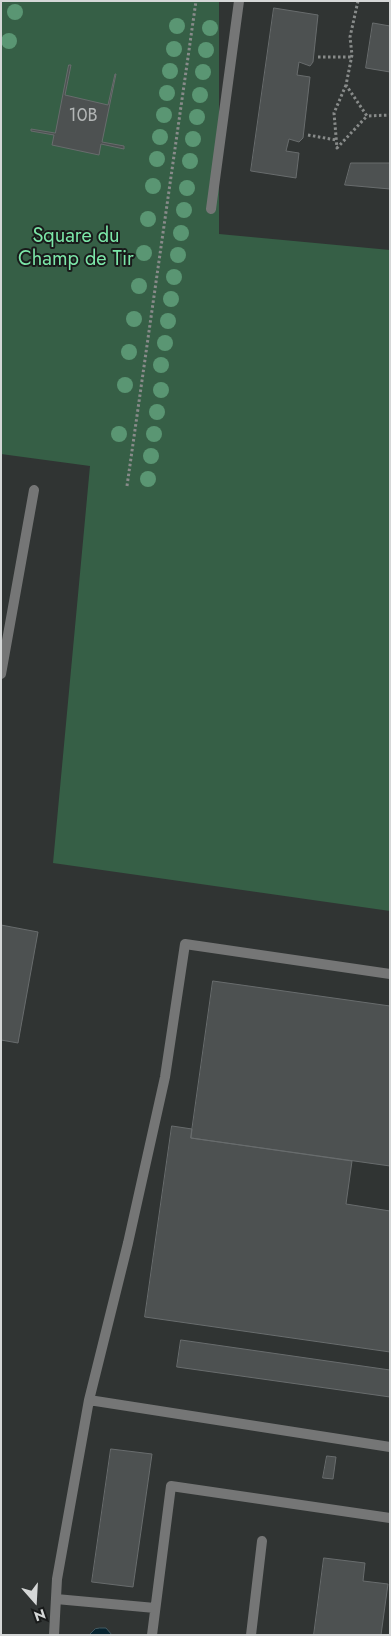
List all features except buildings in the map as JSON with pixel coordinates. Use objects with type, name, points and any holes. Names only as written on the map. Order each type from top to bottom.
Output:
[{"type":"street","points":[[211,209],[239,1]]},
{"type":"street","points":[[1,674],[34,490]]},
{"type":"street","points":[[54,1635],[57,1579],[89,1400],[128,1243],[165,1077],[185,944],[390,974]]},
{"type":"street","points":[[89,1400],[390,1447]]},
{"type":"street","points":[[152,1635],[171,1486],[390,1518]]},
{"type":"street","points":[[251,1635],[262,1542]]},
{"type":"street","points":[[56,1599],[155,1608]]},
{"type":"path","points":[[127,486],[196,1]]},
{"type":"path","points":[[358,1],[350,37],[351,57],[346,85],[334,113],[336,148],[368,116],[390,115]]},
{"type":"path","points":[[318,57],[351,57]]},
{"type":"path","points":[[346,85],[368,116]]},
{"type":"path","points":[[308,136],[336,140]]},
{"type":"green space","name":"Square du Champ de Tir","points":[[1,1],[219,1],[219,234],[390,250],[390,911],[53,863],[90,466],[1,454]]},
{"type":"water","points":[[106,1628],[112,1635],[89,1635],[95,1629]]}]
